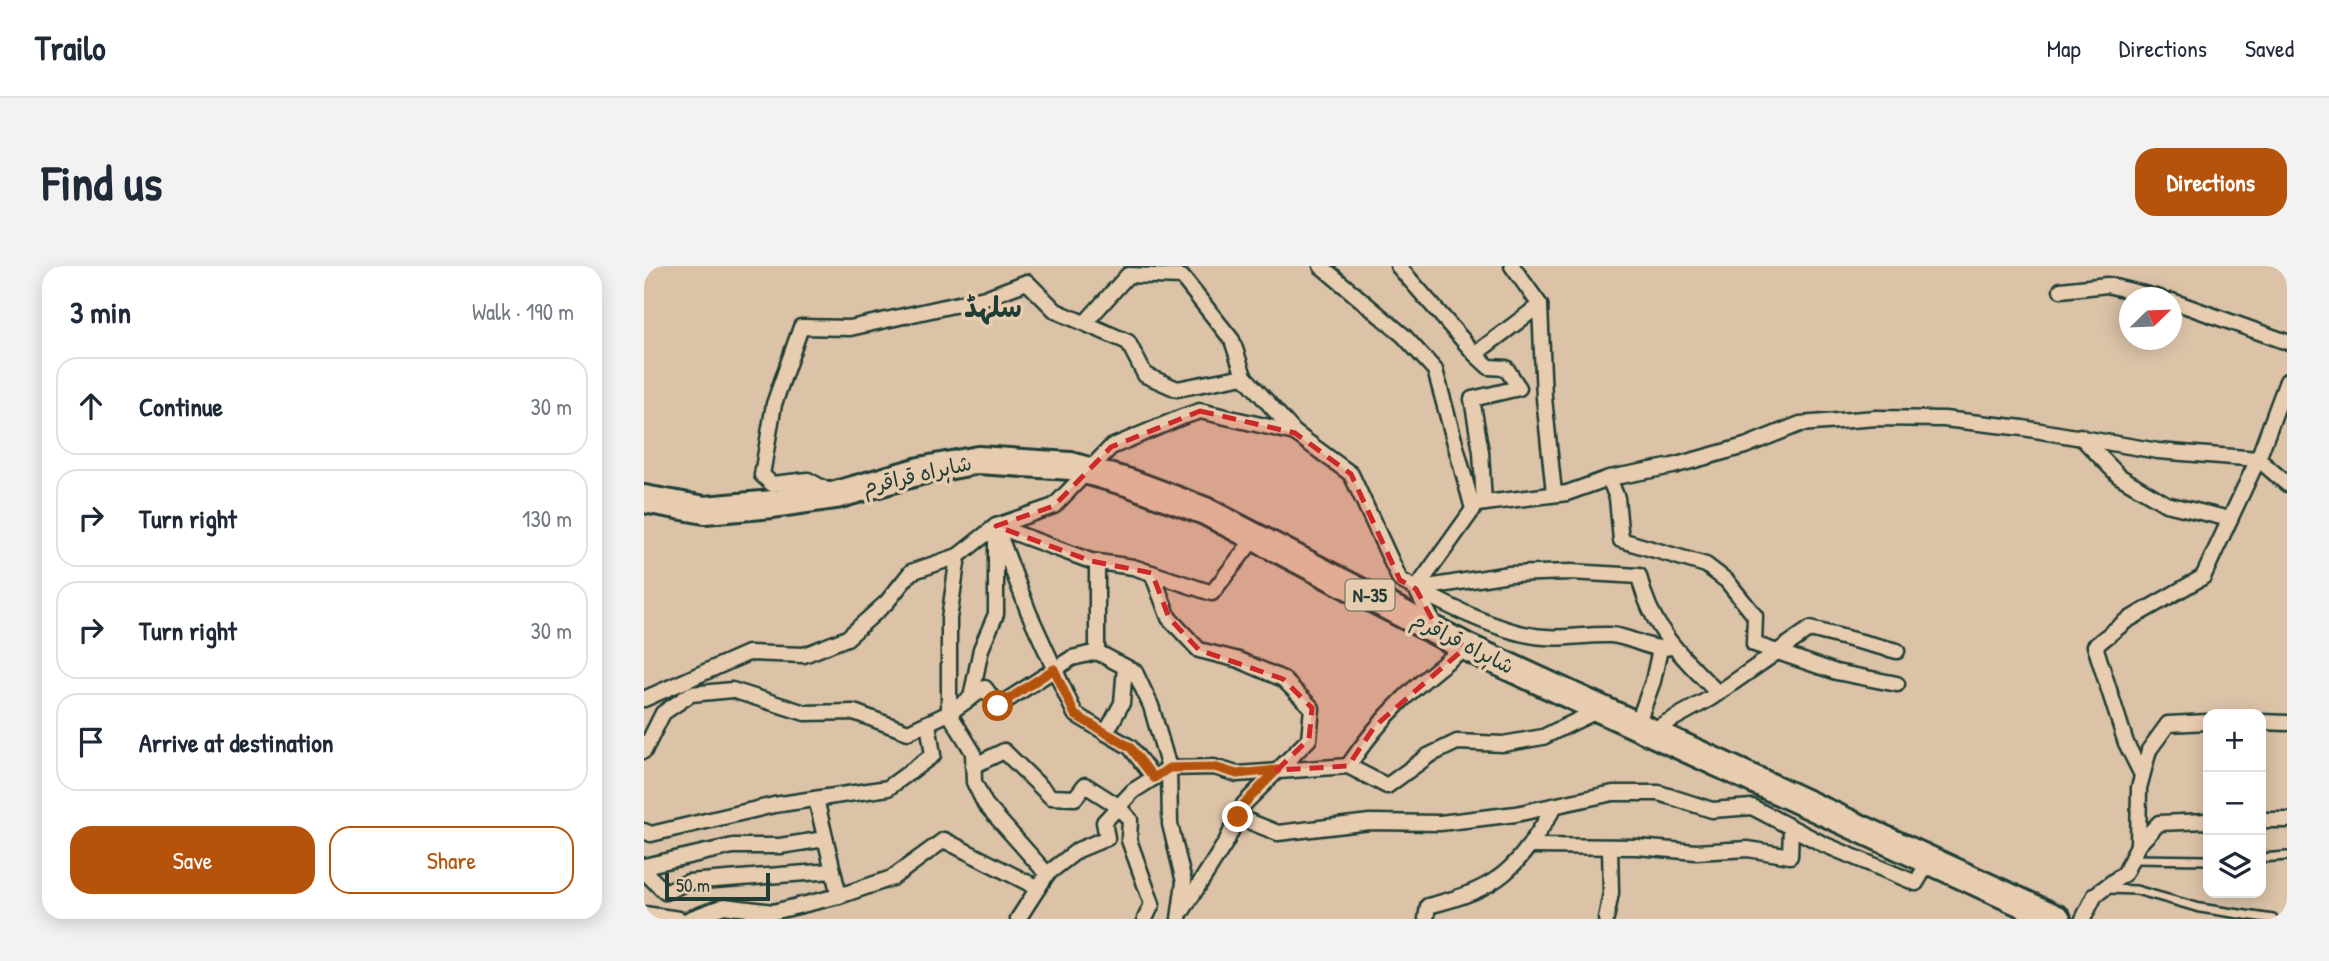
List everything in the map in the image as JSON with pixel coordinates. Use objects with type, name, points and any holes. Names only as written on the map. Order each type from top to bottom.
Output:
[{"type":"highway","name":"شاہراہ قراقرم","points":[[644,499],[705,510],[836,495],[920,471],[978,460],[1071,466],[1089,471],[1205,510],[1466,646],[2057,919]]},
{"type":"street","points":[[1321,266],[1404,336],[1435,370],[1478,506]]},
{"type":"street","points":[[1398,266],[1475,354],[1489,367],[1506,368],[1519,388],[1472,399],[1481,452],[1478,506],[1416,589]]},
{"type":"street","points":[[1512,266],[1540,305],[1544,398],[1554,493]]},
{"type":"street","points":[[1085,323],[1128,275],[1182,277],[1232,340],[1244,376],[1295,433],[1351,474],[1400,580],[1476,619],[1542,638],[1612,635],[1666,648]]},
{"type":"street","points":[[836,495],[808,480],[772,484],[762,475],[774,404],[801,327],[850,328],[985,298],[1027,282],[1056,311],[1128,342],[1145,375],[1178,389],[1244,376]]},
{"type":"street","points":[[2061,290],[2106,285],[2119,288]]},
{"type":"street","points":[[1475,354],[1540,305]]},
{"type":"street","points":[[2182,305],[2287,342]]},
{"type":"street","points":[[2142,775],[2126,743],[2095,646],[2126,621],[2203,577],[2258,459],[2287,381]]},
{"type":"street","points":[[644,699],[748,653],[804,655],[847,638],[887,602],[911,572],[958,556],[996,526],[1054,506],[1111,447],[1200,411],[1295,433]]},
{"type":"street","points":[[1478,506],[1567,493],[1609,478],[1673,467],[1745,446],[1800,424],[1876,418],[1944,419],[2079,435],[2158,451],[2258,459],[2287,484]]},
{"type":"street","points":[[2079,435],[2119,476],[2166,504],[2230,519]]},
{"type":"street","points":[[1609,478],[1617,498],[1621,541],[1706,565],[1727,581],[1755,616],[1754,644],[1836,672],[1897,684]]},
{"type":"street","points":[[996,526],[1097,562],[1133,567],[1212,593],[1256,536]]},
{"type":"street","points":[[996,526],[1075,715],[1130,747],[1154,778]]},
{"type":"street","points":[[971,698],[981,649],[996,614],[996,526]]},
{"type":"street","points":[[958,556],[949,619],[948,713],[973,752],[974,782],[985,804],[1047,874]]},
{"type":"street","points":[[1097,562],[1097,652]]},
{"type":"street","points":[[1416,589],[1509,574],[1571,572],[1639,576],[1645,604],[1666,648],[1718,693]]},
{"type":"street","points":[[1152,573],[1169,618],[1199,650],[1239,660],[1283,679],[1312,708],[1309,739],[1244,804],[1179,918]]},
{"type":"street","points":[[1416,589],[1439,632]]},
{"type":"street","points":[[1644,728],[1718,693],[1810,629],[1897,651]]},
{"type":"street","points":[[1348,766],[1375,726],[1418,683],[1466,646]]},
{"type":"street","points":[[1644,728],[1653,681],[1666,648]]},
{"type":"street","points":[[644,751],[663,713],[691,694],[733,690],[806,713],[853,712],[908,732],[948,713],[985,688],[998,706],[1072,658],[1097,652],[1135,672],[1152,706],[1169,768],[1170,824],[1184,882],[1179,918]]},
{"type":"street","points":[[1106,733],[1122,703],[1125,667]]},
{"type":"street","points":[[1018,919],[1047,874],[1078,850],[1107,838],[1104,822],[1118,806],[1133,791],[1169,768],[1214,767],[1237,774],[1348,766],[1387,786],[1428,756],[1457,742],[1503,744],[1543,737],[1601,709]]},
{"type":"street","points":[[2138,845],[2139,788],[2149,750],[2168,724],[2203,722]]},
{"type":"street","points":[[2266,722],[2287,723]]},
{"type":"street","points":[[644,831],[651,834],[774,805],[888,788],[933,755],[928,723]]},
{"type":"street","points":[[973,766],[1004,751],[1051,797],[1076,798],[1085,785],[1118,806],[1130,820],[1129,840],[1152,904],[1145,919]]},
{"type":"street","points":[[1238,817],[1278,833],[1370,822],[1440,822],[1555,806],[1613,793],[1659,793],[1712,810],[1752,807],[1791,828],[1916,883],[1928,861]]},
{"type":"street","points":[[816,799],[839,897]]},
{"type":"street","points":[[1426,919],[1428,906],[1458,898],[1497,882],[1531,846],[1555,806]]},
{"type":"street","points":[[2266,820],[2287,820]]},
{"type":"street","points":[[2083,919],[2095,895],[2125,873],[2138,845],[2159,823],[2203,821]]},
{"type":"street","points":[[1531,846],[1696,852],[1748,849],[1790,856],[1791,828]]},
{"type":"street","points":[[644,866],[733,846],[780,846],[825,839]]},
{"type":"street","points":[[689,919],[724,906],[773,912],[839,897],[892,878],[944,840],[1038,888]]},
{"type":"street","points":[[1606,919],[1611,893],[1611,847]]},
{"type":"street","points":[[644,872],[665,892],[688,882],[833,871]]},
{"type":"street","points":[[644,914],[679,919]]},
{"type":"lane","points":[[2266,858],[2287,856]]},
{"type":"lane","points":[[2131,859],[2203,860]]},
{"type":"lane","points":[[2104,889],[2136,890],[2200,908],[2273,919]]},
{"type":"highlighted area","points":[[1200,411],[1295,433],[1325,452],[1351,474],[1400,580],[1416,589],[1439,632],[1466,647],[1375,726],[1348,766],[1277,770],[1309,739],[1312,708],[1283,679],[1199,650],[1169,618],[1152,573],[1091,561],[996,526],[1054,506],[1111,447]]},
{"type":"district","name":"سلہڈ","points":[[993,307]]},
{"type":"route","points":[[998,706],[1054,669],[1075,715],[1130,747],[1154,778],[1169,768],[1214,767],[1237,774],[1277,770],[1244,804],[1238,817]]}]
